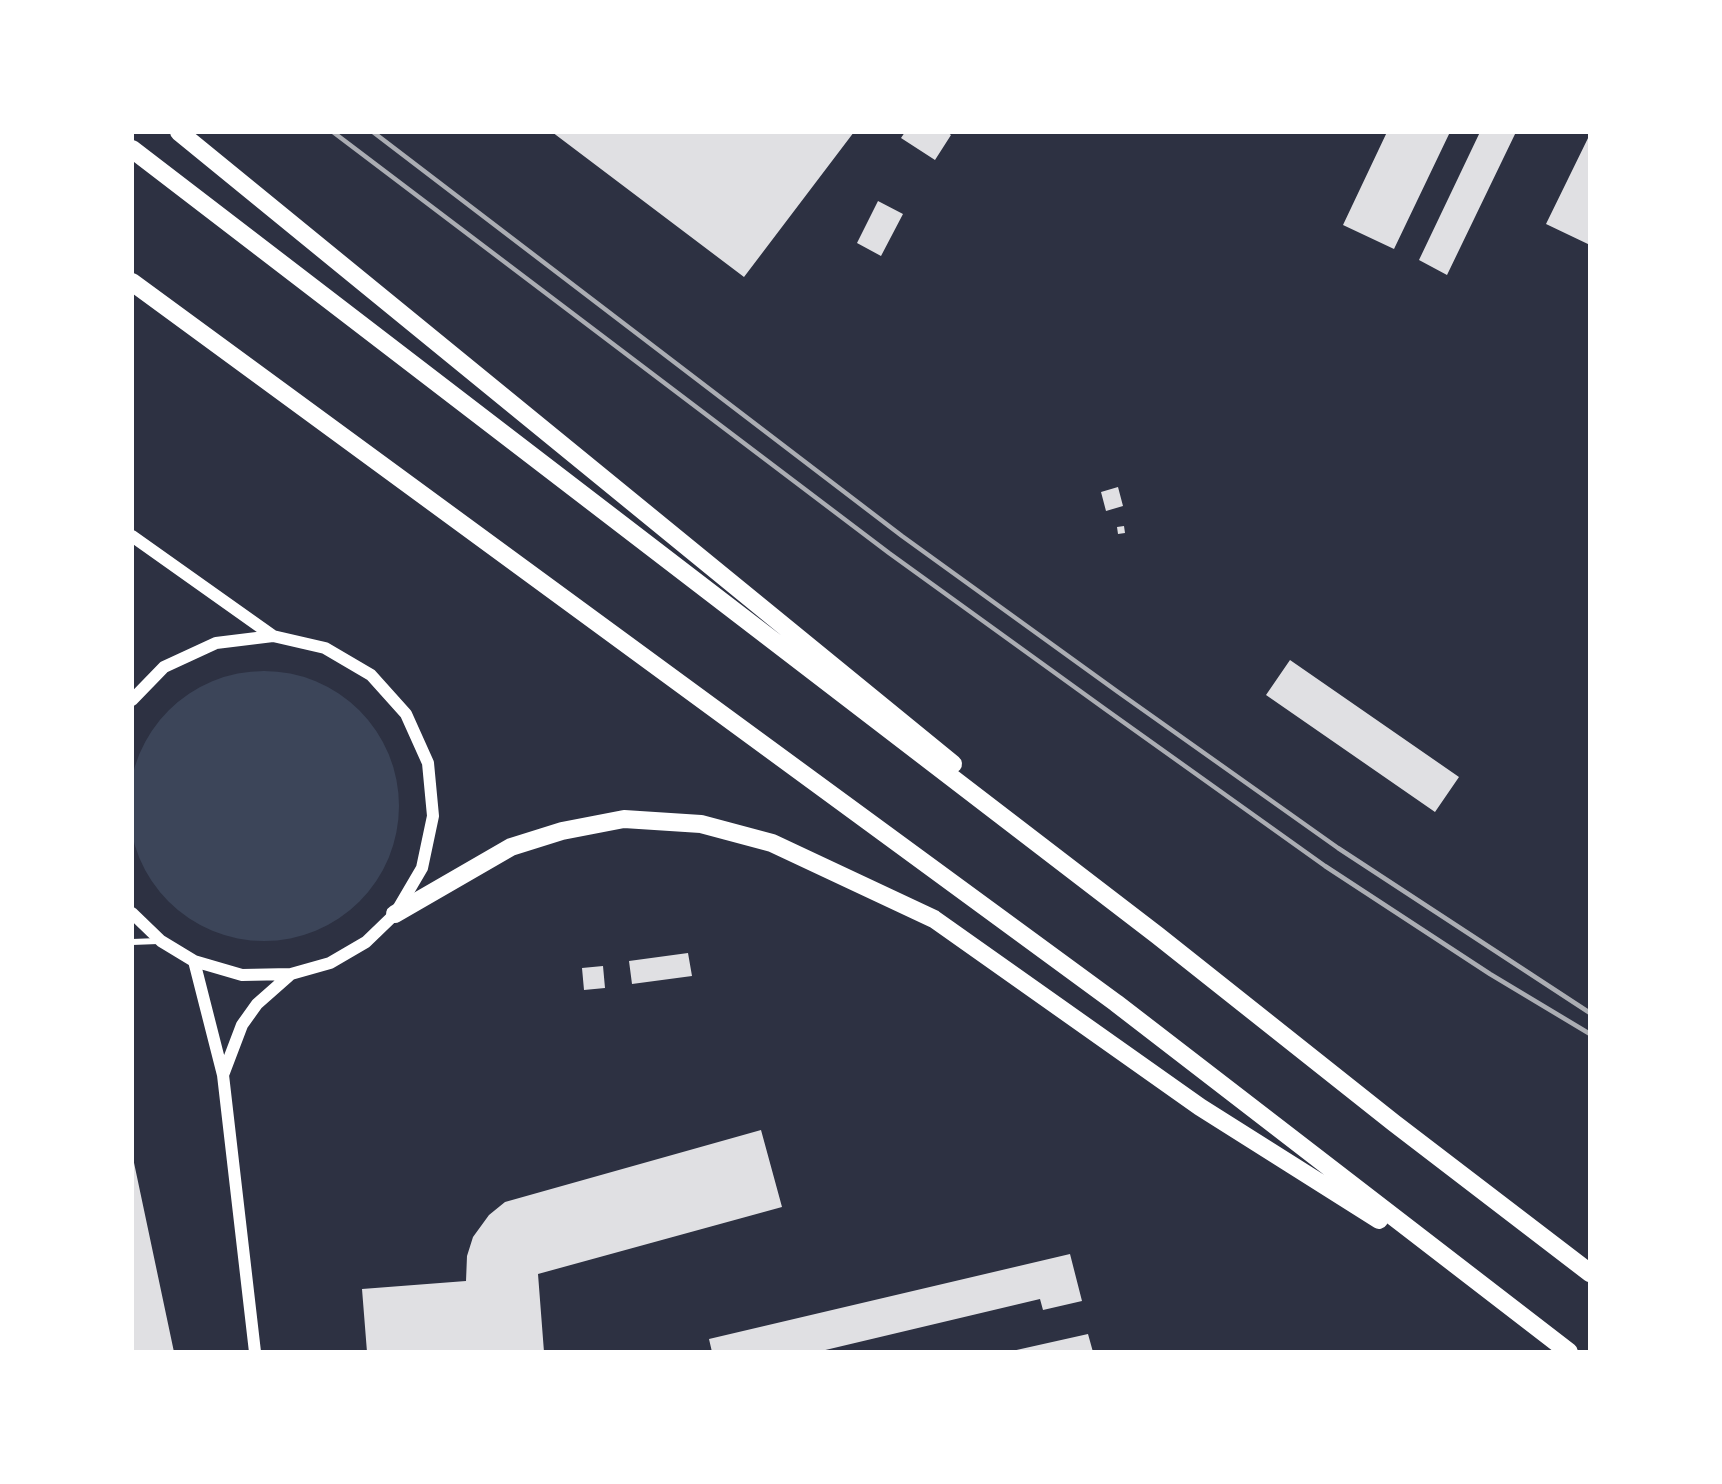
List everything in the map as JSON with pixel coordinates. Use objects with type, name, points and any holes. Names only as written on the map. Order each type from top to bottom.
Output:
[{"type":"highway","points":[[179,132],[1394,1124]]},
{"type":"highway","points":[[132,148],[1157,935],[1394,1124],[1590,1273]]},
{"type":"highway","points":[[132,282],[1116,1003],[1569,1352]]},
{"type":"highway","points":[[395,914],[512,847],[562,831],[624,819],[701,824],[772,843],[934,919],[1200,1107],[1471,1278]]},
{"type":"main road","points":[[132,536],[273,636]]},
{"type":"main road","points":[[132,700],[164,667],[216,643],[273,636],[325,648],[371,675],[406,714],[428,763],[433,816],[422,868],[395,914],[366,942],[330,963],[291,974],[242,975],[194,961],[161,941],[132,913]]},
{"type":"main road","points":[[194,961],[223,1075],[255,1352]]},
{"type":"main road","points":[[223,1075],[242,1025],[257,1004],[291,974]]},
{"type":"street","points":[[132,942],[161,941]]},
{"type":"shaded area","points":[[264,671],[303,677],[327,687],[359,711],[383,743],[393,767],[399,806],[393,845],[383,869],[359,901],[327,925],[303,935],[264,941],[225,935],[201,925],[169,901],[145,869],[135,845],[129,806],[135,767],[145,743],[169,711],[201,687],[225,677]]},
{"type":"building","points":[[552,132],[854,132],[744,277]]},
{"type":"building","points":[[905,132],[947,132],[951,135],[935,160],[901,138]]},
{"type":"building","points":[[1387,132],[1450,132],[1394,249],[1343,225]]},
{"type":"building","points":[[1480,132],[1516,132],[1447,275],[1419,260]]},
{"type":"building","points":[[1590,134],[1590,245],[1546,224]]},
{"type":"building","points":[[878,201],[903,214],[881,256],[857,243]]},
{"type":"building","points":[[1118,487],[1123,506],[1106,511],[1101,492]]},
{"type":"building","points":[[1124,526],[1125,533],[1118,534],[1117,527]]},
{"type":"building","points":[[1290,660],[1459,777],[1435,812],[1266,695]]},
{"type":"building","points":[[688,953],[692,976],[632,984],[629,961]]},
{"type":"building","points":[[603,966],[605,988],[584,990],[582,968]]},
{"type":"building","points":[[761,1130],[782,1207],[538,1274],[544,1352],[367,1352],[362,1289],[466,1281],[467,1256],[473,1237],[489,1215],[505,1202]]},
{"type":"building","points":[[133,1158],[174,1352],[132,1352]]},
{"type":"building","points":[[1070,1254],[1082,1301],[1043,1310],[1040,1299],[817,1352],[712,1352],[709,1339]]},
{"type":"building","points":[[1088,1334],[1093,1352],[1012,1351]]},
{"type":"railway","points":[[333,132],[889,553],[1105,709],[1325,866],[1490,974],[1590,1034]]},
{"type":"railway","points":[[373,132],[902,536],[1338,848],[1590,1013]]}]
